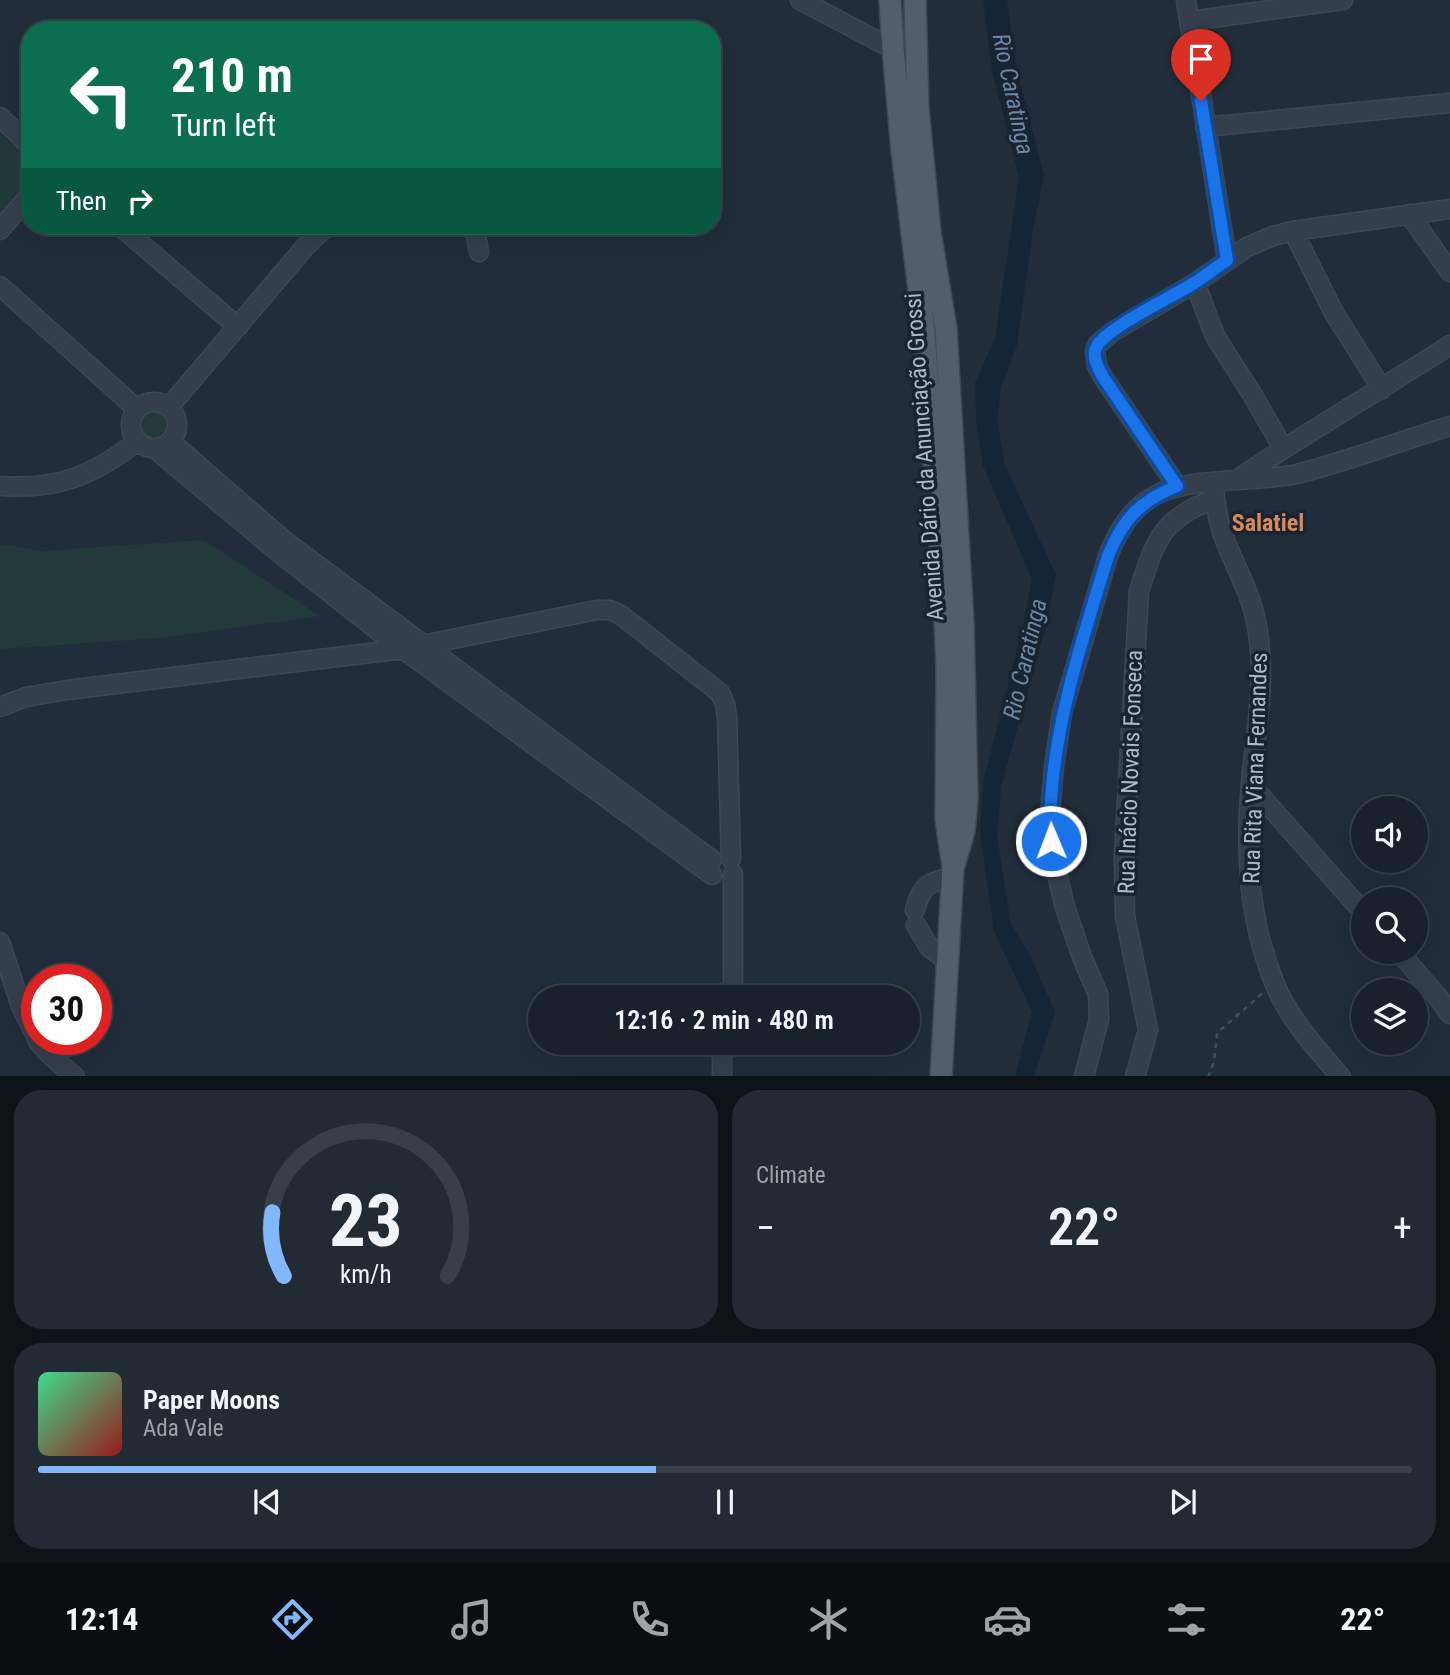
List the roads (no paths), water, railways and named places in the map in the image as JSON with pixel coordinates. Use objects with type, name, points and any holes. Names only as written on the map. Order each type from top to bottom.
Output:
[{"type":"main road","name":"Avenida Dário da Anunciação Grossi","points":[[915,0],[915,62],[930,232],[946,329],[967,732],[967,799],[964,831],[953,873],[941,1076]]},
{"type":"main road","name":"Avenida Dário da Anunciação Grossi","points":[[886,2],[924,332],[944,597],[947,666],[946,820],[953,873]]},
{"type":"main road","points":[[924,332],[946,329]]},
{"type":"street","points":[[800,0],[892,49]]},
{"type":"street","points":[[1186,0],[1227,260]]},
{"type":"street","points":[[1189,21],[1343,0]]},
{"type":"street","points":[[1205,127],[1450,103]]},
{"type":"street","points":[[0,117],[21,137]]},
{"type":"street","points":[[0,230],[21,206]]},
{"type":"street","points":[[1177,486],[1097,366],[1094,357],[1097,345],[1112,331],[1195,283],[1227,260],[1273,236],[1450,209]]},
{"type":"street","points":[[1409,214],[1450,272]]},
{"type":"street","points":[[1293,231],[1334,313],[1381,390]]},
{"type":"street","points":[[131,235],[238,327]]},
{"type":"street","points":[[169,407],[318,235]]},
{"type":"street","points":[[476,235],[479,252]]},
{"type":"street","points":[[1195,283],[1215,336],[1283,448]]},
{"type":"street","points":[[0,286],[137,410]]},
{"type":"street","points":[[1084,1076],[1099,1019],[1098,994],[1065,906],[1053,857],[1049,824],[1062,713],[1108,556],[1118,532],[1130,515],[1154,495],[1177,486],[1214,491],[1234,482],[1283,448],[1450,345]]},
{"type":"street","points":[[0,486],[40,486],[77,479],[114,459],[154,443],[176,432],[176,417],[169,407],[159,402],[151,402],[137,410],[131,424],[132,431],[154,443],[277,551],[393,631],[423,644],[722,870],[732,985]]},
{"type":"street","points":[[1234,482],[1296,474],[1450,426]]},
{"type":"street","name":"Rua Rita Viana Fernandes","points":[[1214,491],[1226,545],[1256,611],[1260,643],[1261,676],[1247,849],[1249,893],[1274,982],[1304,1034],[1341,1076]]},
{"type":"street","name":"Rua Inácio Novais Fonseca","points":[[1135,1076],[1148,1030],[1125,916],[1124,854],[1139,591],[1151,553],[1165,529],[1183,512],[1214,491]]},
{"type":"street","points":[[0,707],[26,697],[67,690],[403,649],[597,610],[610,610],[621,615],[720,694],[725,704],[722,985]]},
{"type":"street","points":[[393,631],[403,649],[722,870]]},
{"type":"street","points":[[1251,785],[1351,898]]},
{"type":"street","points":[[947,961],[929,947],[915,917],[923,888],[953,873]]},
{"type":"street","points":[[0,942],[21,998]]},
{"type":"street","points":[[1409,964],[1450,1014]]},
{"type":"street","points":[[50,1055],[75,1076]]},
{"type":"street","points":[[722,1055],[722,1076]]},
{"type":"street","points":[[733,1055],[733,1076]]},
{"type":"water","name":"Rio Caratinga","points":[[983,0],[1007,0],[1017,71],[1044,175],[1033,230],[1017,345],[1001,387],[997,421],[1005,465],[1056,575],[1046,626],[1001,787],[997,837],[1011,925],[1029,953],[1055,1012],[1034,1076],[1015,1076],[1032,1012],[994,931],[980,833],[983,783],[1032,579],[983,466],[976,420],[975,383],[995,338],[1019,177],[992,71]]},
{"type":"district","name":"Salatiel","points":[[1268,523]]}]
